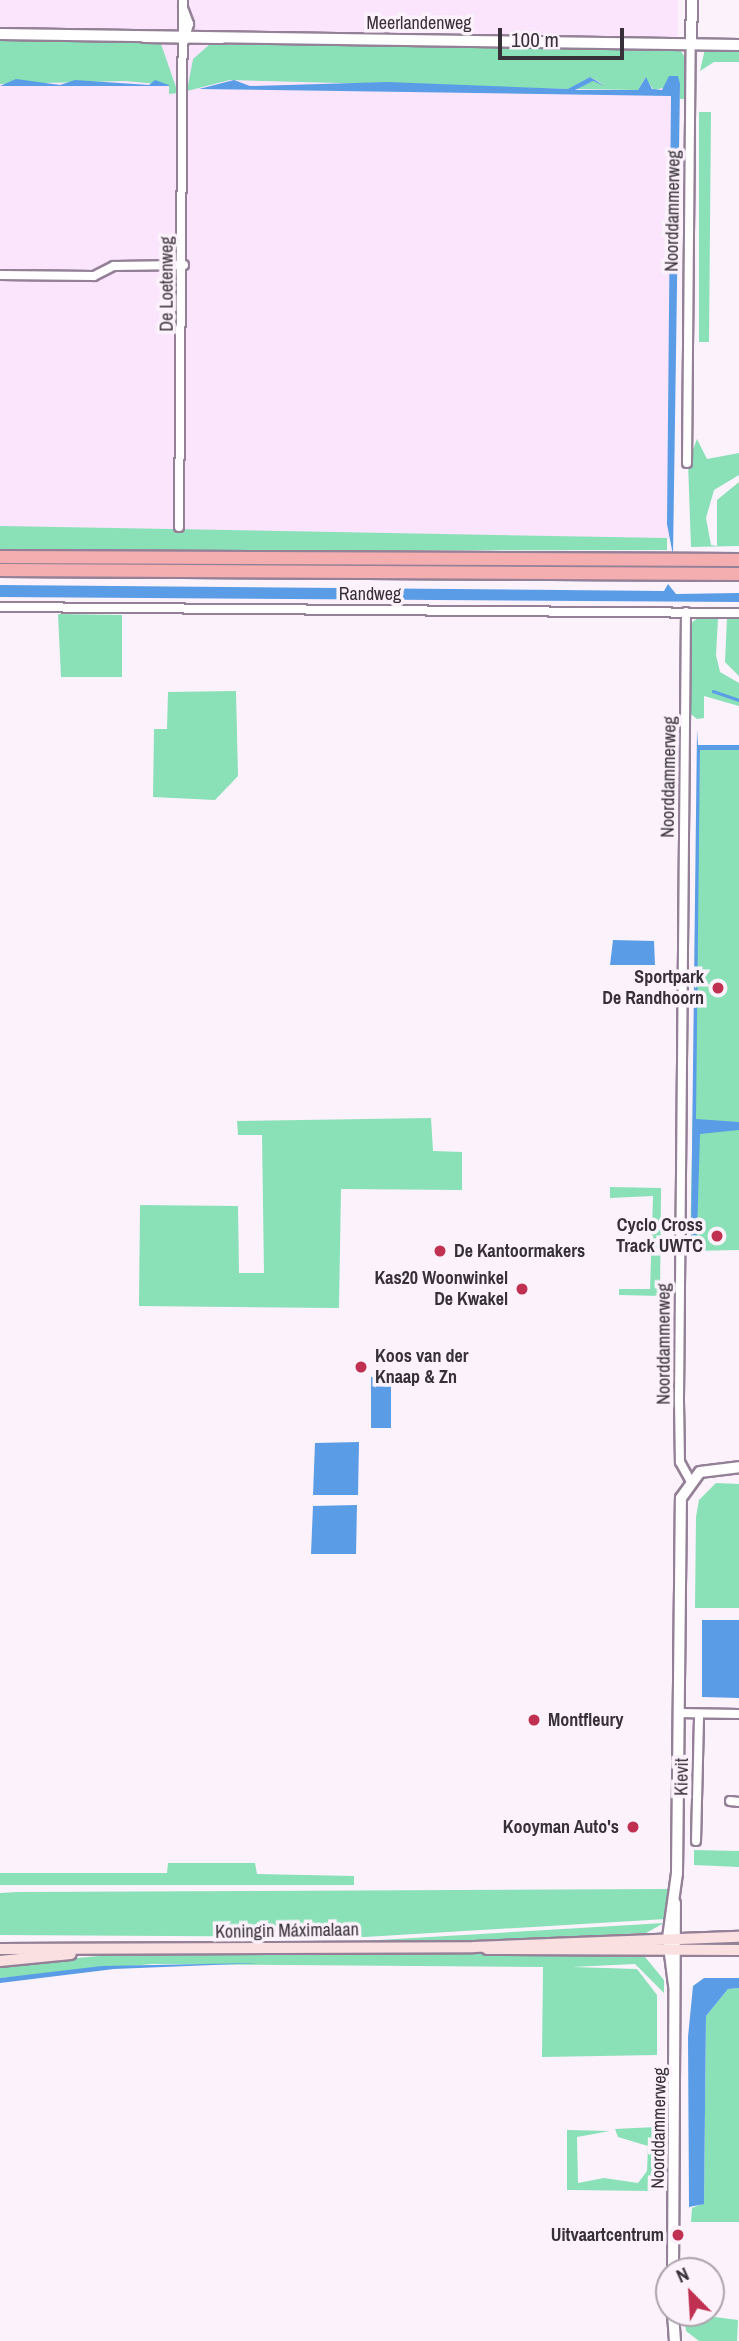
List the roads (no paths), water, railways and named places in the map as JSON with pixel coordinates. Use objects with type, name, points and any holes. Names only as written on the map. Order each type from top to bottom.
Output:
[{"type":"highway","points":[[0,557],[739,560]]},
{"type":"highway","points":[[0,570],[739,574]]},
{"type":"main road","name":"Koningin Máximalaan","points":[[0,1950],[474,1947],[673,1937],[739,1937]]},
{"type":"main road","name":"Koningin Máximalaan","points":[[474,1947],[540,1953],[739,1950]]},
{"type":"main road","name":"Koningin Máximalaan","points":[[0,1961],[102,1951]]},
{"type":"street","name":"Noorddammerweg","points":[[687,463],[691,0]]},
{"type":"street","name":"De Loetenweg","points":[[179,527],[184,265],[183,4]]},
{"type":"street","name":"Meerlandenweg","points":[[0,34],[739,45]]},
{"type":"street","points":[[0,275],[94,276],[114,266],[184,265]]},
{"type":"street","name":"Randweg","points":[[0,607],[739,613]]},
{"type":"street","name":"Noorddammerweg","points":[[673,2257],[673,1937],[681,1498],[690,1480],[680,1462],[679,1401],[686,612]]},
{"type":"street","points":[[690,1480],[705,1470],[739,1467]]},
{"type":"street","points":[[678,1713],[739,1714]]},
{"type":"street","name":"Kievit","points":[[696,1841],[699,1713]]},
{"type":"water","points":[[669,76],[678,76],[680,84],[673,555],[667,524],[671,96],[199,89],[234,80],[250,86],[387,82],[568,89],[590,77],[605,86],[593,81],[575,90],[638,90],[646,77],[652,89],[662,90]]},
{"type":"water","points":[[16,79],[60,85],[75,80],[149,85],[155,80],[169,86],[0,86]]},
{"type":"water","points":[[668,584],[676,594],[739,593],[739,602],[0,597],[0,585],[664,591]]},
{"type":"water","points":[[697,729],[698,745],[739,745],[739,750],[700,750],[696,1119],[739,1122],[739,1130],[700,1134],[697,1235],[691,1236]]},
{"type":"water","points":[[613,940],[654,941],[655,965],[610,965]]},
{"type":"water","points":[[371,1377],[391,1377],[391,1428],[371,1428]]},
{"type":"water","points":[[359,1442],[358,1495],[313,1495],[315,1443]]},
{"type":"water","points":[[357,1505],[356,1554],[311,1554],[313,1506]]},
{"type":"water","points":[[702,1620],[739,1620],[739,1698],[702,1697]]},
{"type":"water","points":[[262,1963],[114,1969],[0,1983],[0,1978],[102,1966]]},
{"type":"water","points":[[704,1978],[739,1978],[739,1988],[728,1989],[706,2016],[704,2204],[689,2207],[688,2037],[693,1986]]},
{"type":"waterway","points":[[713,691],[739,700]]},
{"type":"place","name":"Sportpark De Randhoorn","points":[[718,988]]},
{"type":"place","name":"Cyclo Cross Track UWTC","points":[[717,1236]]},
{"type":"place","name":"De Kantoormakers","points":[[440,1251]]},
{"type":"place","name":"Kas20 Woonwinkel De Kwakel","points":[[522,1289]]},
{"type":"place","name":"Koos van der Knaap & Zn","points":[[361,1367]]},
{"type":"place","name":"Montfleury","points":[[534,1720]]},
{"type":"place","name":"Kooyman Auto's","points":[[633,1827]]},
{"type":"place","name":"Uitvaartcentrum","points":[[678,2235]]}]
